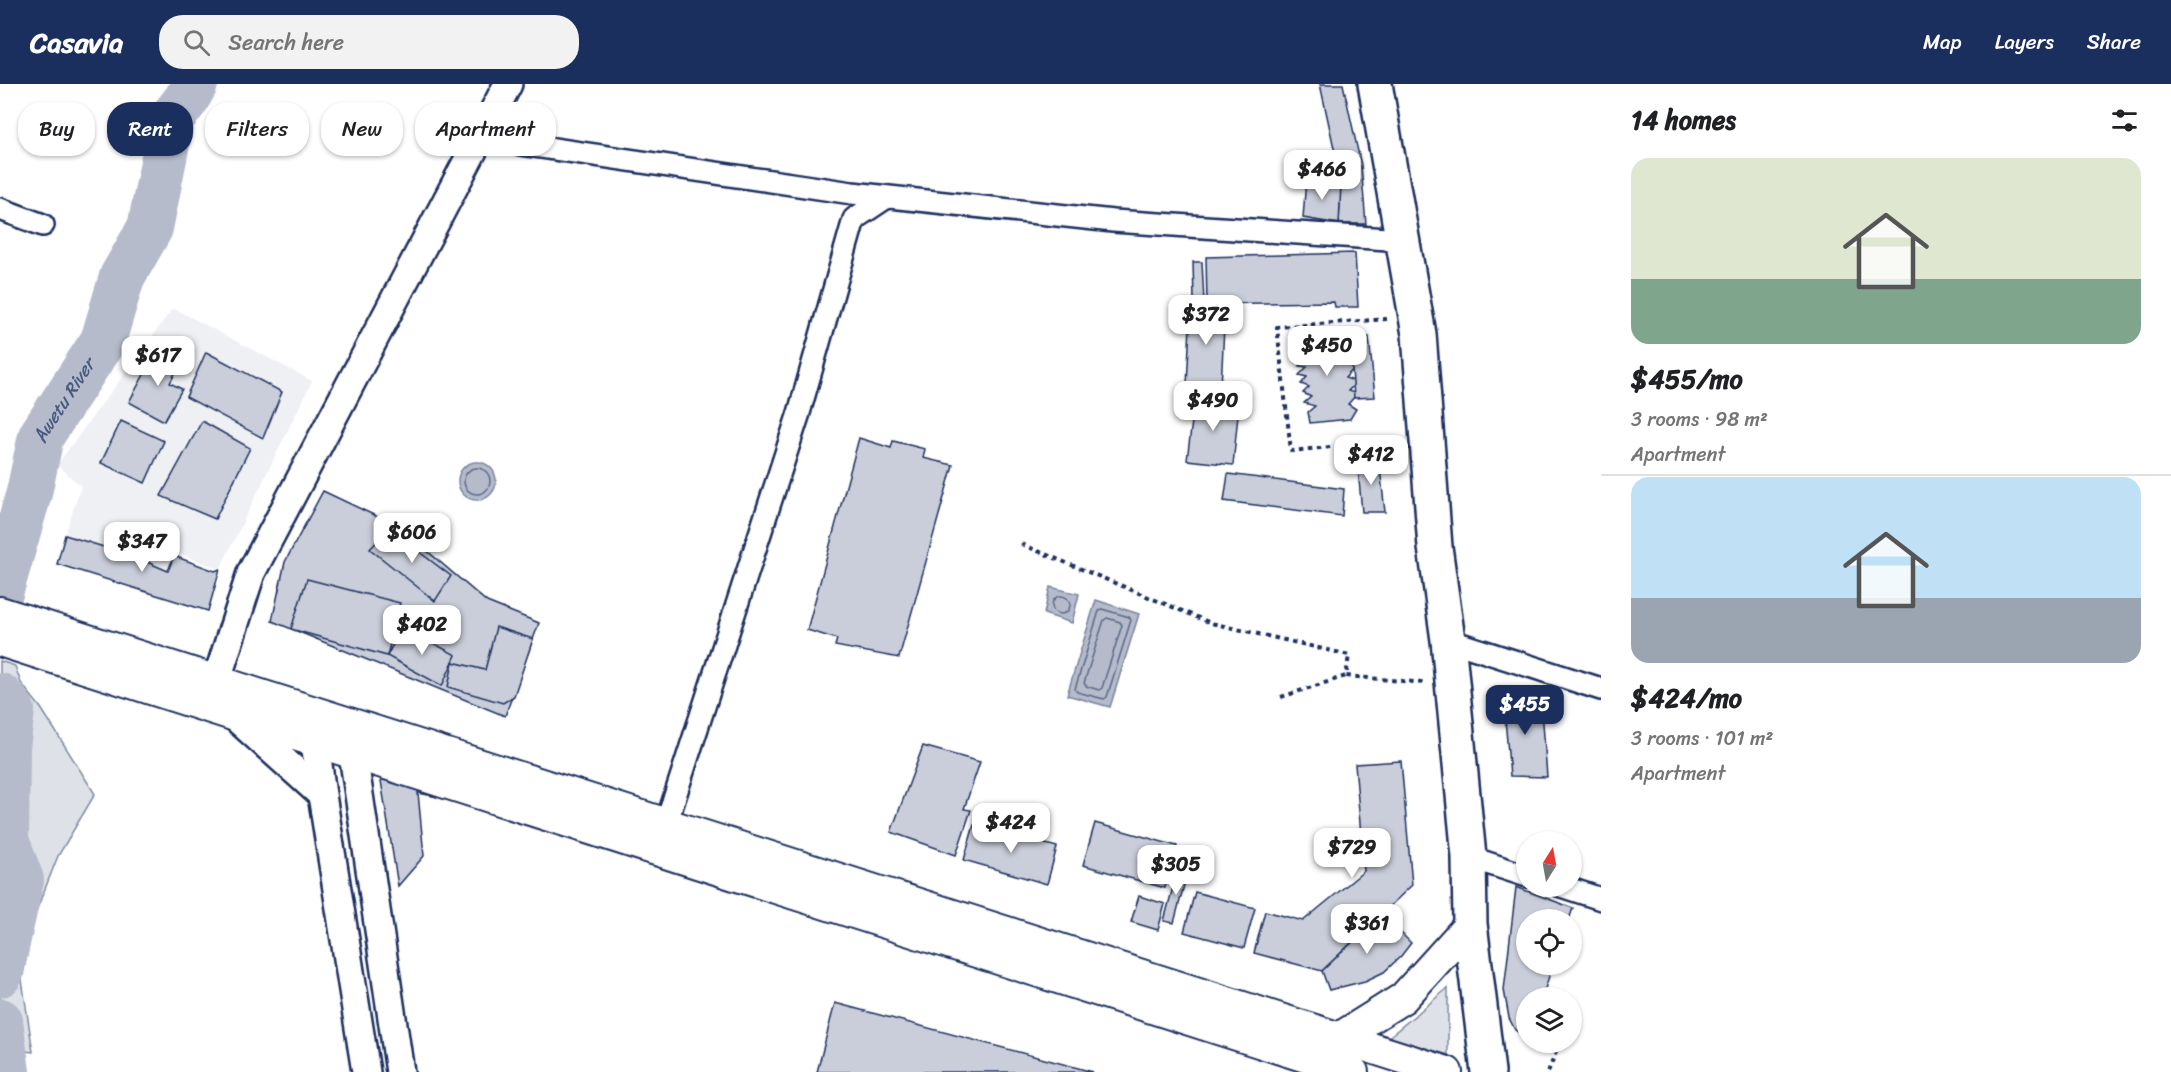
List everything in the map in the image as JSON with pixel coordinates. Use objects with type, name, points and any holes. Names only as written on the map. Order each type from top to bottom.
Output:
[{"type":"highway","points":[[1375,84],[1419,334],[1436,547],[1448,640],[1469,858],[1470,924],[1488,1072]]},
{"type":"main road","points":[[0,612],[219,701],[316,728]]},
{"type":"main road","points":[[0,641],[355,740],[1353,1072]]},
{"type":"main road","points":[[355,740],[666,824],[1447,1072]]},
{"type":"main road","points":[[1339,1038],[1403,998],[1470,924]]},
{"type":"street","points":[[499,102],[508,84]]},
{"type":"street","points":[[556,149],[887,197],[1113,221],[1403,240]]},
{"type":"street","points":[[322,795],[219,701],[251,573],[471,156]]},
{"type":"street","points":[[666,824],[800,413],[854,219],[887,197]]},
{"type":"street","points":[[0,209],[43,225]]},
{"type":"street","points":[[1448,640],[1601,689]]},
{"type":"street","points":[[316,728],[322,795],[366,1072]]},
{"type":"street","points":[[355,740],[400,1072]]},
{"type":"street","points":[[1469,858],[1516,873]]},
{"type":"street","points":[[1582,893],[1601,899]]},
{"type":"path","points":[[1416,317],[1277,327],[1292,450],[1427,437]]},
{"type":"path","points":[[1021,544],[1211,623],[1349,655],[1346,676]]},
{"type":"path","points":[[1281,697],[1346,676],[1452,686]]},
{"type":"path","points":[[1548,1072],[1556,1053]]},
{"type":"shaded area","points":[[173,308],[312,381],[220,569],[177,553],[168,571],[133,556],[65,535],[81,486],[57,465]]},
{"type":"shaded area","points":[[0,661],[15,666],[21,683],[41,708],[95,794],[58,856],[35,914],[22,980],[33,1052],[0,1048],[0,773],[7,771],[7,747],[0,718]]},
{"type":"shaded area","points":[[1448,988],[1448,1055],[1389,1037]]},
{"type":"water","points":[[477,462],[490,468],[496,481],[490,494],[477,500],[464,494],[458,481],[464,468]]},
{"type":"water","points":[[1050,587],[1079,594],[1072,623],[1044,614]]},
{"type":"water","points":[[1096,600],[1139,614],[1110,707],[1067,695]]},
{"type":"building","points":[[1320,84],[1343,84],[1361,165],[1366,224],[1339,224],[1341,180]]},
{"type":"building","points":[[1306,179],[1341,184],[1339,224],[1303,218]]},
{"type":"building","points":[[1355,253],[1358,307],[1335,307],[1334,302],[1207,304],[1206,257]]},
{"type":"building","points":[[1193,262],[1202,262],[1204,302],[1194,300]]},
{"type":"building","points":[[1191,306],[1225,307],[1221,387],[1187,385]]},
{"type":"building","points":[[1319,328],[1348,343],[1340,349],[1352,355],[1344,364],[1355,367],[1345,378],[1357,382],[1348,391],[1357,394],[1348,404],[1356,409],[1350,419],[1310,423],[1308,412],[1315,406],[1304,403],[1311,397],[1303,393],[1309,387],[1301,384],[1307,377],[1299,375],[1307,367],[1299,366],[1305,359],[1298,356],[1305,348],[1296,345]]},
{"type":"building","points":[[1369,337],[1375,397],[1354,398],[1350,339]]},
{"type":"building","points":[[157,351],[180,364],[170,383],[182,389],[164,421],[129,402]]},
{"type":"building","points":[[206,352],[282,392],[263,438],[186,397]]},
{"type":"building","points":[[1195,398],[1239,405],[1233,465],[1187,460]]},
{"type":"building","points":[[121,421],[164,441],[145,483],[101,463]]},
{"type":"building","points":[[202,421],[250,448],[215,519],[161,496]]},
{"type":"building","points":[[859,438],[891,448],[893,441],[925,449],[923,458],[953,465],[899,658],[835,646],[837,639],[807,630]]},
{"type":"building","points":[[1357,459],[1379,459],[1385,512],[1362,512]]},
{"type":"building","points":[[1228,474],[1344,489],[1342,516],[1224,501]]},
{"type":"building","points":[[323,491],[399,527],[487,602],[539,623],[505,716],[272,621],[285,562]]},
{"type":"building","points":[[389,529],[451,576],[435,601],[370,549]]},
{"type":"building","points":[[65,535],[133,556],[168,571],[174,556],[215,571],[220,569],[208,611],[57,564]]},
{"type":"building","points":[[307,579],[400,603],[387,656],[291,629]]},
{"type":"building","points":[[402,627],[456,655],[442,686],[387,656]]},
{"type":"building","points":[[496,627],[533,639],[514,696],[503,703],[448,687],[453,662],[485,670]]},
{"type":"building","points":[[1503,696],[1541,696],[1547,777],[1510,776]]},
{"type":"building","points":[[923,746],[980,762],[964,809],[971,810],[956,855],[891,832]]},
{"type":"building","points":[[1401,761],[1412,885],[1322,971],[1254,953],[1265,911],[1303,921],[1364,871],[1355,764]]},
{"type":"building","points":[[378,762],[459,801],[418,793],[424,856],[398,886]]},
{"type":"building","points":[[1095,823],[1177,846],[1165,888],[1083,865]]},
{"type":"building","points":[[974,825],[1057,847],[1047,884],[964,860]]},
{"type":"building","points":[[1178,868],[1188,870],[1174,923],[1164,921]]},
{"type":"building","points":[[1516,887],[1516,897],[1543,897],[1573,908],[1516,909],[1516,975],[1549,975],[1546,987],[1516,987],[1516,1031],[1509,1018],[1504,990]]},
{"type":"building","points":[[1195,892],[1255,908],[1244,948],[1184,932]]},
{"type":"building","points":[[1139,896],[1165,904],[1158,930],[1131,922]]},
{"type":"building","points":[[1382,914],[1411,943],[1384,972],[1365,981],[1329,990],[1322,971]]},
{"type":"building","points":[[835,1003],[1093,1072],[817,1072]]},
{"type":"waterway","name":"Awetu River","points":[[0,593],[29,493],[41,436],[103,341],[122,277],[150,228],[172,118],[195,84]]},
{"type":"waterway","name":"Awetu River","points":[[0,696],[12,710],[7,747],[6,840],[21,880],[0,974]]},
{"type":"waterway","name":"Awetu River","points":[[0,1021],[7,1072]]}]
